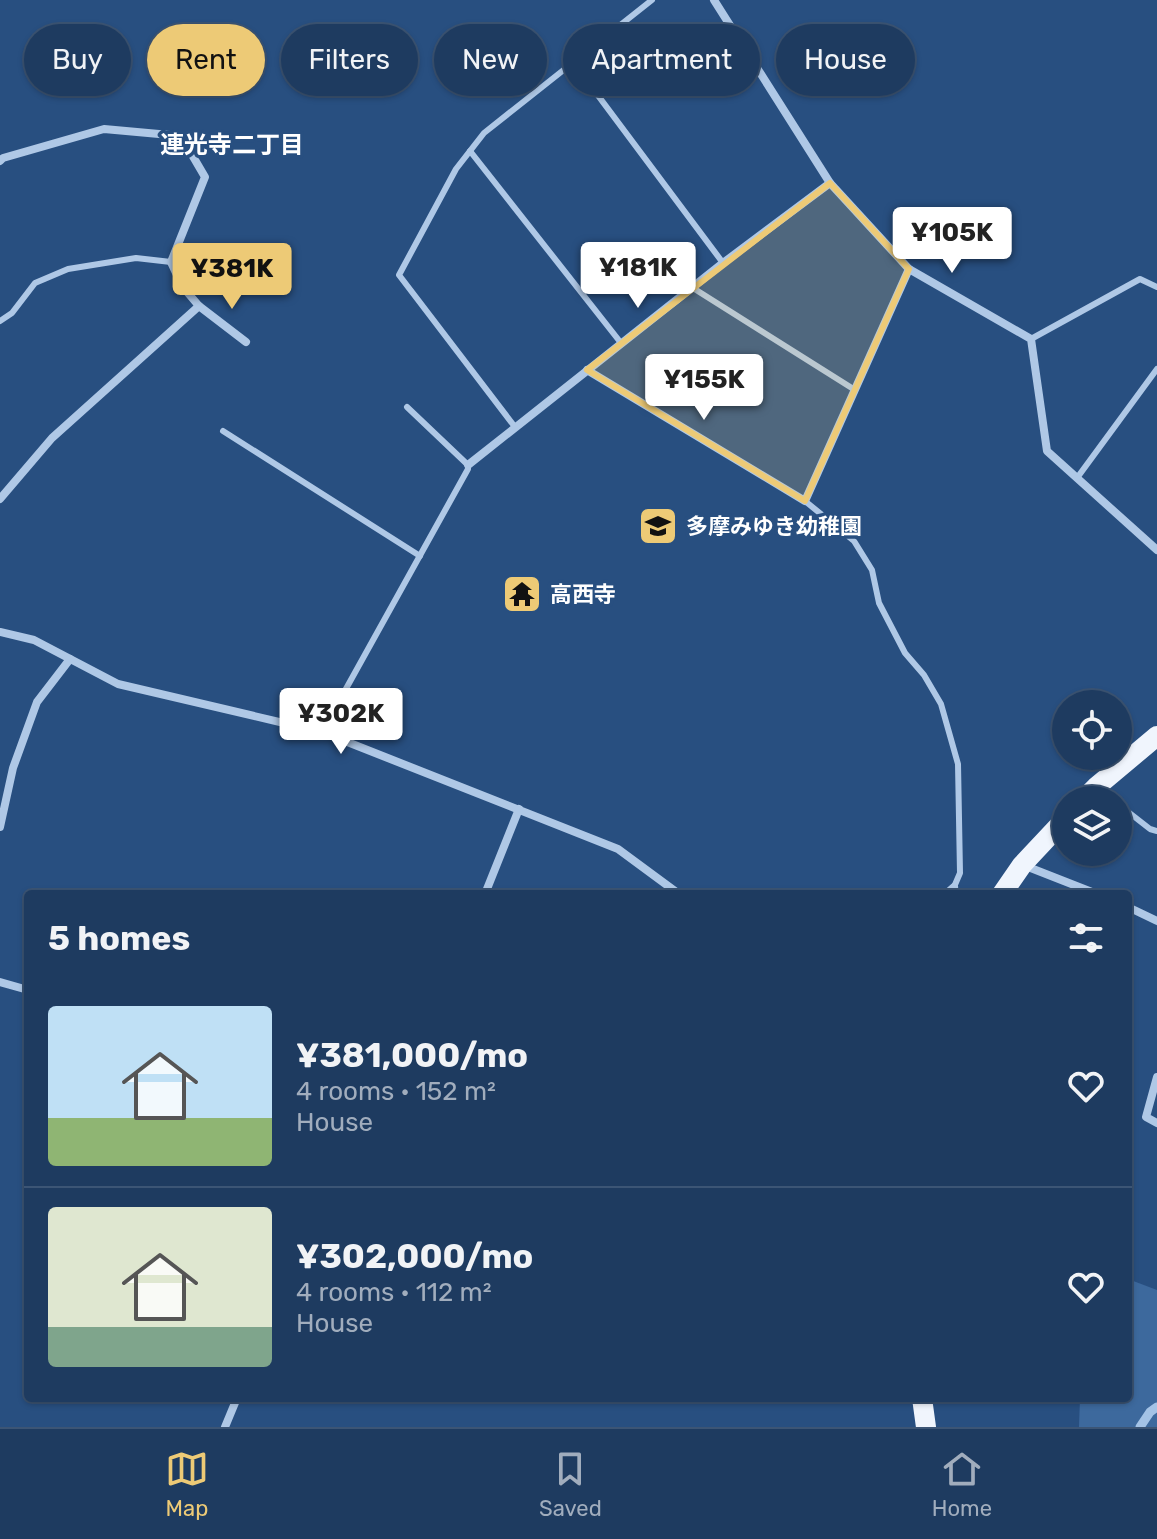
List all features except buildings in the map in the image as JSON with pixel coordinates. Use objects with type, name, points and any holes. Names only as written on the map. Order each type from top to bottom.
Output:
[{"type":"main road","points":[[1097,786],[1157,736]]},
{"type":"main road","points":[[1005,890],[1022,865],[1052,833]]},
{"type":"main road","points":[[923,1402],[926,1427]]},
{"type":"street","points":[[714,0],[830,183],[909,269],[1031,339],[1047,451],[1157,550]]},
{"type":"street","points":[[0,161],[104,129],[181,136],[205,177],[171,262],[182,286],[199,306],[246,342]]},
{"type":"street","points":[[468,465],[723,263],[830,183]]},
{"type":"street","points":[[587,370],[805,501],[909,269]]},
{"type":"street","points":[[0,499],[52,438],[199,306]]},
{"type":"street","points":[[0,632],[34,640],[118,684],[322,732],[618,849],[674,890]]},
{"type":"street","points":[[0,827],[13,768],[37,702],[70,659]]},
{"type":"street","points":[[487,890],[519,809]]},
{"type":"street","points":[[1022,865],[1087,890]]},
{"type":"street","points":[[951,890],[954,887]]},
{"type":"street","points":[[1132,909],[1157,921]]},
{"type":"street","points":[[0,982],[24,989]]},
{"type":"street","points":[[1157,1077],[1146,1117],[1157,1123]]},
{"type":"street","points":[[225,1427],[235,1402]]},
{"type":"lane","points":[[621,24],[652,0]]},
{"type":"lane","points":[[515,427],[399,275],[456,169],[484,133],[563,70]]},
{"type":"lane","points":[[598,96],[723,263]]},
{"type":"lane","points":[[470,151],[621,343]]},
{"type":"lane","points":[[0,321],[12,313],[35,283],[68,269],[136,258],[171,262]]},
{"type":"lane","points":[[1031,339],[1140,279],[1157,287]]},
{"type":"lane","points":[[693,288],[855,390]]},
{"type":"lane","points":[[1077,478],[1157,369]]},
{"type":"lane","points":[[322,732],[468,469],[468,465],[407,407]]},
{"type":"lane","points":[[223,431],[420,556]]},
{"type":"lane","points":[[805,501],[854,541],[872,570],[879,603],[905,653],[924,675],[941,704],[958,764],[960,873],[954,887]]},
{"type":"lane","points":[[1132,815],[1157,831]]},
{"type":"highlighted area","points":[[830,183],[909,269],[805,501],[587,370]]},
{"type":"shaded area","points":[[1132,1281],[1157,1290],[1157,1427],[1079,1427],[1080,1402],[1132,1402]]},
{"type":"waterway","points":[[1140,1427],[1157,1407]]},
{"type":"place","name":"多摩みゆき幼稚園","points":[[658,526]]},
{"type":"place","name":"高西寺","points":[[522,594]]},
{"type":"district","name":"連光寺二丁目","points":[[232,145]]}]
